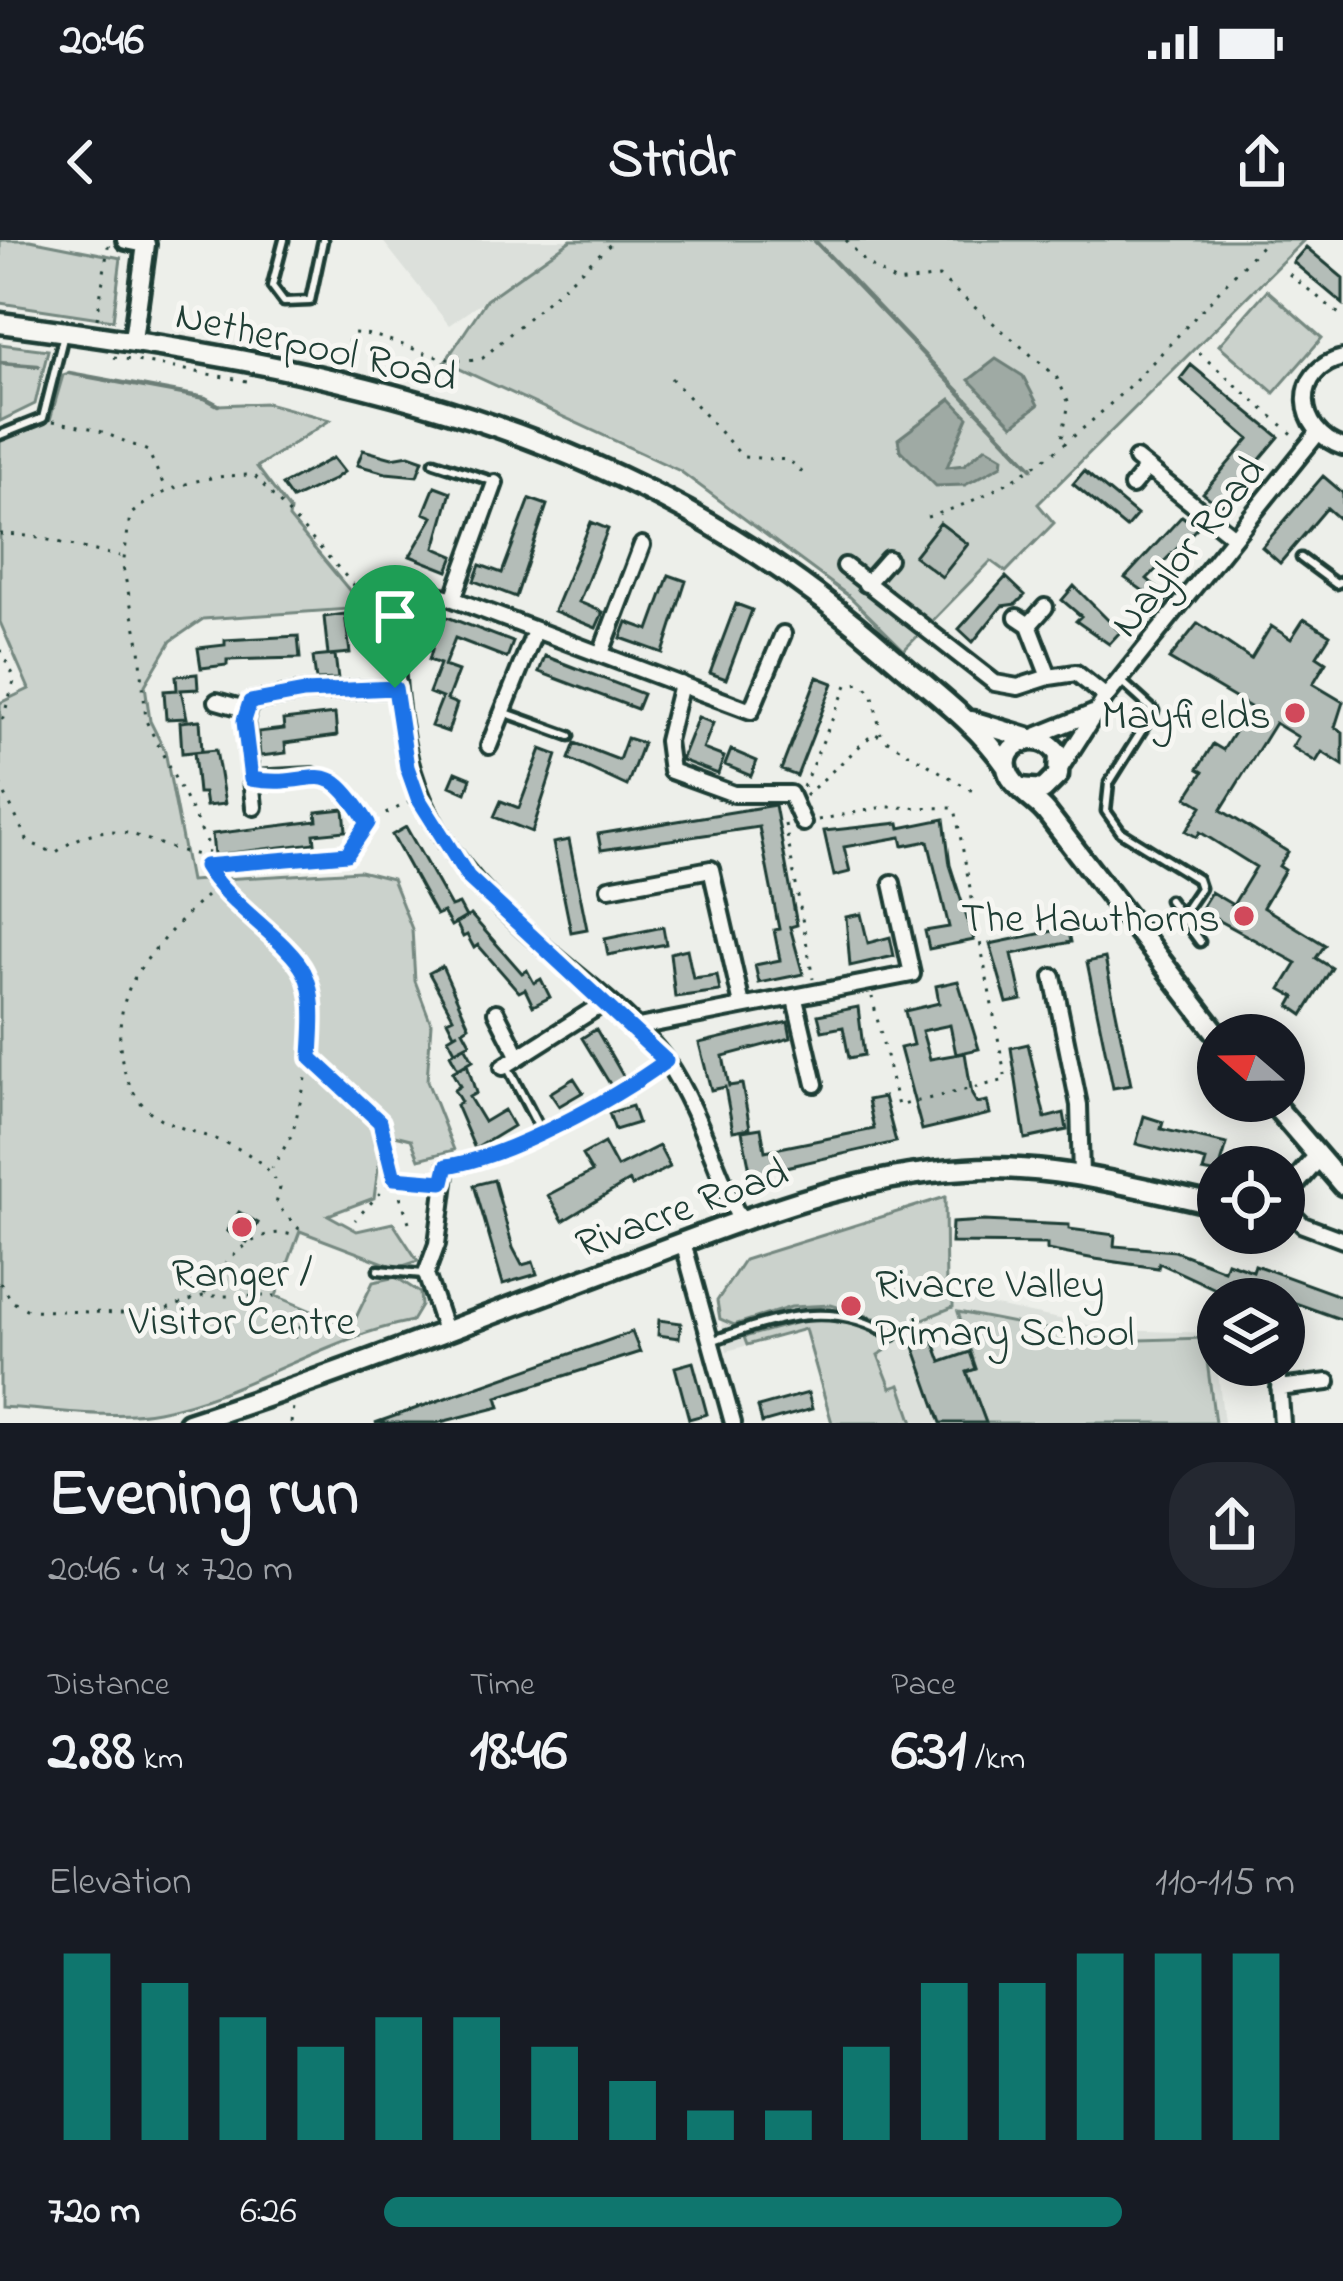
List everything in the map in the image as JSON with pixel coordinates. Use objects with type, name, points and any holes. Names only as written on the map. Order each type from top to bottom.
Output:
[{"type":"main road","name":"Netherpool Road","points":[[0,323],[133,340],[334,378],[484,420],[648,490],[718,529],[833,608],[962,717],[1007,767]]},
{"type":"main road","name":"Netherpool Road","points":[[962,717],[1029,738]]},
{"type":"main road","points":[[1066,840],[1054,747],[1029,738],[1013,748],[1007,767],[1202,1014]]},
{"type":"main road","points":[[1021,788],[1043,790],[1060,768]]},
{"type":"main road","points":[[1288,1122],[1343,1185]]},
{"type":"main road","points":[[1305,1172],[1317,1158]]},
{"type":"main road","name":"Rivacre Road","points":[[188,1423],[739,1218],[872,1179],[970,1168],[1081,1176],[1197,1201]]},
{"type":"street","points":[[126,240],[147,242],[133,340]]},
{"type":"street","points":[[1343,358],[1320,367],[1305,392],[1304,407],[1312,441],[1343,446]]},
{"type":"street","name":"Naylor Road","points":[[1060,768],[1094,712],[1312,441]]},
{"type":"street","points":[[1132,486],[1141,464],[1234,537]]},
{"type":"street","points":[[454,598],[495,483]]},
{"type":"street","points":[[601,653],[642,545]]},
{"type":"street","points":[[866,584],[889,559]]},
{"type":"street","points":[[845,566],[995,683],[1018,687],[1076,673],[1106,697]]},
{"type":"street","points":[[739,1218],[666,1061],[607,1001],[490,903],[418,798],[407,767],[395,688],[394,582],[454,598],[751,711],[784,634]]},
{"type":"street","points":[[1045,607],[1023,621],[1048,677]]},
{"type":"street","points":[[489,746],[535,631]]},
{"type":"street","points":[[681,684],[667,741],[671,771],[734,794],[790,794],[803,823]]},
{"type":"street","points":[[245,709],[260,697],[395,688]]},
{"type":"street","points":[[217,701],[245,709]]},
{"type":"street","points":[[245,709],[254,807]]},
{"type":"street","points":[[1029,738],[1094,712]]},
{"type":"street","points":[[251,779],[313,776]]},
{"type":"street","points":[[609,888],[711,869],[742,1005]]},
{"type":"street","points":[[633,1028],[795,999],[815,989],[912,974],[892,883]]},
{"type":"street","points":[[1053,977],[1079,1105],[1081,1176]]},
{"type":"street","points":[[795,999],[815,1084]]},
{"type":"street","points":[[496,1012],[510,1063],[607,1001]]},
{"type":"street","points":[[445,1174],[437,1244],[426,1274],[445,1331]]},
{"type":"street","points":[[1305,1226],[1343,1240]]},
{"type":"street","points":[[683,1242],[733,1423]]},
{"type":"street","points":[[1282,1423],[1279,1388],[1328,1382]]},
{"type":"lane","points":[[284,240],[272,286],[284,302],[300,304],[310,301],[316,286],[323,240]]},
{"type":"lane","points":[[0,435],[43,418],[64,331]]},
{"type":"lane","points":[[434,462],[495,483]]},
{"type":"lane","points":[[1300,558],[1336,584],[1343,581]]},
{"type":"lane","points":[[1120,680],[1154,711],[1109,784],[1106,811],[1121,832],[1197,879],[1200,888],[1180,916]]},
{"type":"lane","points":[[503,712],[570,736]]},
{"type":"lane","points":[[1169,901],[1200,942]]},
{"type":"lane","points":[[510,1063],[537,1124]]},
{"type":"lane","points":[[378,1270],[426,1274]]},
{"type":"lane","points":[[711,1342],[797,1313],[856,1318],[893,1336]]},
{"type":"path","points":[[334,378],[346,338],[353,333],[383,334],[462,364],[483,358],[615,240]]},
{"type":"path","points":[[846,240],[866,263],[897,283],[939,277],[1057,376],[1069,403],[1060,445]]},
{"type":"path","points":[[927,517],[968,506],[1095,417],[1267,240]]},
{"type":"path","points":[[1288,274],[1343,317]]},
{"type":"path","points":[[1199,353],[1312,441]]},
{"type":"path","points":[[671,378],[743,457],[789,460],[805,476]]},
{"type":"path","points":[[43,418],[95,429],[148,451],[165,489]]},
{"type":"path","points":[[271,1170],[292,1135],[311,1058],[312,1002],[304,970],[217,886],[205,866],[209,846],[146,721],[122,556],[130,515],[165,489],[222,475],[254,475],[361,598],[394,626]]},
{"type":"path","points":[[0,535],[28,532],[47,544],[122,556]]},
{"type":"path","points":[[0,650],[15,678],[0,728]]},
{"type":"path","points":[[795,805],[847,685],[860,683],[872,692],[882,737]]},
{"type":"path","points":[[795,805],[874,733],[973,791]]},
{"type":"path","points":[[313,776],[345,784],[368,823]]},
{"type":"path","points":[[0,784],[28,842],[55,854],[103,828],[131,833],[163,850],[207,856]]},
{"type":"path","points":[[205,866],[347,854],[368,823],[418,798]]},
{"type":"path","points":[[203,1296],[220,1269],[253,1241],[278,1232],[298,1234],[276,1204],[280,1188],[271,1170],[242,1150],[163,1120],[127,1086],[121,1035],[127,993],[188,911],[217,886]]},
{"type":"path","points":[[311,1058],[380,1122],[409,1222]]},
{"type":"path","points":[[355,1220],[394,1178],[445,1174],[520,1143],[633,1086],[666,1061]]},
{"type":"path","points":[[0,1283],[13,1302],[28,1310],[153,1314],[203,1296],[275,1296]]},
{"type":"path","points":[[282,1332],[296,1337],[308,1310]]},
{"type":"shaded area","points":[[0,240],[30,240],[121,258],[113,320],[0,303]]},
{"type":"shaded area","points":[[382,240],[571,240],[449,325]]},
{"type":"shaded area","points":[[571,240],[1304,240],[1038,504],[1054,523],[1006,572],[991,561],[904,650],[850,597],[680,471],[445,362],[486,300]]},
{"type":"shaded area","points":[[1267,290],[1322,338],[1274,393],[1219,345]]},
{"type":"shaded area","points":[[0,344],[48,350],[35,404],[0,421]]},
{"type":"shaded area","points":[[996,359],[1023,376],[1038,405],[1013,425],[969,380]]},
{"type":"shaded area","points":[[63,375],[205,398],[218,405],[267,403],[330,420],[257,467],[290,511],[289,518],[364,608],[203,619],[171,641],[145,685],[150,721],[165,751],[190,881],[360,871],[392,879],[412,929],[415,981],[431,1023],[427,1081],[454,1150],[419,1159],[411,1139],[383,1132],[374,1198],[328,1215],[357,1231],[393,1223],[418,1261],[397,1268],[300,1231],[276,1296],[351,1328],[373,1282],[396,1277],[420,1293],[421,1306],[412,1321],[347,1340],[191,1403],[140,1413],[0,1407],[0,703],[29,689],[0,622],[0,440],[50,420]]},
{"type":"shaded area","points":[[951,399],[968,417],[947,467],[964,465],[986,447],[1003,457],[1002,465],[965,485],[936,486],[900,450],[898,439]]},
{"type":"shaded area","name":"Rivacre Valley Primary School","points":[[945,1197],[947,1296],[1113,1330],[1197,1333],[1197,1386],[1219,1386],[1224,1423],[832,1423],[805,1329],[727,1351],[717,1301],[744,1260]]},
{"type":"shaded area","points":[[945,1197],[946,1296],[953,1298],[953,1307],[904,1327],[831,1305],[791,1307],[734,1325],[720,1319],[717,1301],[744,1260]]},
{"type":"shaded area","points":[[958,1312],[1107,1341],[1197,1338],[1197,1386],[1210,1386],[1215,1423],[986,1423],[973,1389],[953,1395],[948,1379],[976,1368]]},
{"type":"shaded area","points":[[824,1315],[879,1330],[888,1349],[878,1355],[891,1388],[900,1385],[913,1423],[832,1423],[805,1329],[747,1345],[744,1337]]},
{"type":"building","points":[[1306,247],[1343,278],[1343,304],[1293,262]]},
{"type":"building","points":[[1191,365],[1279,437],[1220,507],[1203,493],[1249,439],[1180,379]]},
{"type":"building","points":[[363,450],[423,460],[417,476],[386,473],[357,465]]},
{"type":"building","points":[[333,458],[344,472],[292,499],[282,485]]},
{"type":"building","points":[[1084,471],[1137,515],[1126,528],[1073,484]]},
{"type":"building","points":[[1323,476],[1343,493],[1343,522],[1327,508],[1280,563],[1262,547]]},
{"type":"building","points":[[435,486],[451,492],[435,548],[454,556],[448,571],[410,556],[433,517],[424,513]]},
{"type":"building","points":[[530,499],[547,505],[516,597],[474,581],[480,565],[502,573]]},
{"type":"building","points":[[1182,516],[1197,528],[1147,579],[1169,598],[1163,605],[1125,578]]},
{"type":"building","points":[[591,522],[608,529],[579,602],[603,612],[596,628],[554,611]]},
{"type":"building","points":[[940,523],[968,544],[942,577],[914,556]]},
{"type":"building","points":[[669,575],[686,581],[663,653],[621,638],[627,622],[649,630]]},
{"type":"building","points":[[1006,577],[1025,595],[1016,604],[1002,606],[973,642],[959,629]]},
{"type":"building","points":[[1074,586],[1120,632],[1109,644],[1076,621],[1081,616],[1062,600]]},
{"type":"building","points":[[736,604],[752,610],[726,679],[710,673]]},
{"type":"building","points":[[345,614],[350,653],[328,655],[324,617]]},
{"type":"building","points":[[442,615],[513,642],[507,658],[455,638],[444,666],[458,671],[447,700],[457,704],[448,732],[431,726],[442,698],[429,693],[440,664],[429,660]]},
{"type":"building","points":[[1304,619],[1330,635],[1317,656],[1326,662],[1313,684],[1343,702],[1335,727],[1343,732],[1343,765],[1322,752],[1316,762],[1292,747],[1298,737],[1275,723],[1221,810],[1288,852],[1279,866],[1285,870],[1263,907],[1325,945],[1316,958],[1332,968],[1304,1014],[1290,1006],[1295,997],[1281,989],[1297,963],[1200,910],[1211,892],[1233,905],[1256,867],[1200,832],[1197,837],[1186,831],[1202,806],[1187,797],[1203,772],[1198,769],[1213,744],[1223,750],[1250,707],[1169,659],[1198,623],[1251,659],[1271,626],[1291,639]]},
{"type":"building","points":[[298,636],[300,658],[227,660],[227,665],[201,668],[198,648],[225,645],[225,640]]},
{"type":"building","points":[[335,655],[338,679],[316,680],[313,657]]},
{"type":"building","points":[[545,656],[643,694],[637,709],[539,672]]},
{"type":"building","points":[[197,674],[198,689],[181,690],[187,718],[166,719],[164,691],[177,690],[176,676]]},
{"type":"building","points":[[817,677],[833,683],[797,776],[781,770]]},
{"type":"building","points":[[335,714],[337,736],[285,743],[286,753],[260,756],[258,732],[284,729],[283,720]]},
{"type":"building","points":[[698,717],[713,723],[703,749],[724,757],[718,774],[681,760]]},
{"type":"building","points":[[200,720],[202,751],[182,753],[180,722]]},
{"type":"building","points":[[627,738],[643,743],[627,786],[569,759],[575,743],[619,760]]},
{"type":"building","points":[[541,749],[557,755],[532,832],[494,817],[501,801],[519,808]]},
{"type":"building","points":[[216,750],[225,804],[206,806],[204,793],[198,793],[194,752]]},
{"type":"building","points":[[731,750],[757,761],[751,776],[725,765]]},
{"type":"building","points":[[456,772],[471,778],[466,793],[450,786]]},
{"type":"building","points":[[775,805],[797,925],[790,927],[803,974],[759,983],[755,965],[780,960],[774,930],[779,929],[759,827],[601,850],[598,834]]},
{"type":"building","points":[[344,809],[346,831],[314,834],[315,843],[214,855],[212,834],[317,821],[316,812]]},
{"type":"building","points":[[944,819],[950,865],[974,940],[929,949],[925,931],[949,927],[928,841],[903,846],[901,837],[844,847],[850,872],[834,876],[824,831],[899,823],[900,828]]},
{"type":"building","points":[[406,827],[451,907],[459,904],[466,917],[451,926],[443,912],[436,915],[392,835]]},
{"type":"building","points":[[569,840],[587,929],[571,932],[553,843]]},
{"type":"building","points":[[861,914],[868,943],[890,937],[894,956],[850,966],[846,917]]},
{"type":"building","points":[[471,915],[522,973],[527,970],[534,983],[541,979],[550,997],[533,1006],[525,989],[519,992],[478,945],[474,948],[467,935],[463,937],[456,923]]},
{"type":"building","points":[[663,927],[666,944],[608,955],[605,939]]},
{"type":"building","points":[[1068,928],[1071,942],[1012,954],[1022,1000],[1007,1003],[990,944]]},
{"type":"building","points":[[687,949],[693,978],[717,975],[720,991],[675,997],[670,953]]},
{"type":"building","points":[[1105,958],[1131,1085],[1113,1088],[1087,962]]},
{"type":"building","points":[[442,966],[469,1026],[463,1030],[470,1043],[455,1051],[448,1038],[458,1032],[454,1034],[447,1020],[453,1017],[429,973]]},
{"type":"building","points":[[958,981],[979,1049],[956,1054],[950,1025],[922,1031],[930,1059],[965,1053],[972,1095],[977,1103],[987,1101],[990,1114],[922,1130],[900,1048],[913,1045],[905,1011],[939,1003],[936,986]]},
{"type":"building","points":[[858,1007],[864,1055],[849,1058],[843,1027],[822,1031],[818,1015]]},
{"type":"building","points":[[788,1022],[791,1038],[723,1056],[729,1086],[742,1084],[750,1128],[733,1131],[725,1087],[711,1090],[699,1043]]},
{"type":"building","points":[[596,1029],[626,1081],[613,1089],[582,1038]]},
{"type":"building","points":[[1028,1044],[1045,1118],[1064,1113],[1067,1130],[1025,1139],[1011,1048]]},
{"type":"building","points":[[465,1046],[473,1060],[458,1069],[450,1054]]},
{"type":"building","points":[[467,1064],[476,1093],[469,1097],[484,1122],[504,1110],[513,1126],[475,1149],[456,1105],[461,1102],[454,1090],[460,1086],[452,1072]]},
{"type":"building","points":[[574,1078],[583,1092],[559,1106],[550,1093]]},
{"type":"building","points":[[884,1097],[896,1142],[751,1175],[742,1131],[761,1128],[765,1151],[874,1129],[868,1100]]},
{"type":"building","points":[[632,1106],[638,1123],[615,1130],[609,1113]]},
{"type":"building","points":[[1144,1116],[1163,1122],[1161,1129],[1227,1144],[1197,1146],[1197,1159],[1136,1144]]},
{"type":"building","points":[[604,1143],[617,1167],[659,1146],[670,1167],[632,1186],[629,1181],[563,1221],[548,1195],[592,1172],[582,1155]]},
{"type":"building","points":[[494,1180],[513,1248],[522,1265],[533,1262],[537,1274],[503,1284],[474,1185]]},
{"type":"building","name":"Ranger / Visitor Centre","points":[[239,1212],[258,1223],[247,1242],[227,1231]]},
{"type":"building","points":[[952,1223],[1069,1225],[1069,1229],[1115,1235],[1114,1246],[1175,1251],[1224,1270],[1227,1262],[1253,1271],[1255,1265],[1291,1278],[1197,1281],[1159,1263],[1158,1268],[1095,1259],[1047,1250],[1047,1244],[951,1243]]},
{"type":"building","points":[[1305,1283],[1343,1297],[1343,1320],[1305,1306]]},
{"type":"building","points":[[659,1320],[681,1323],[679,1338],[658,1335]]},
{"type":"building","points":[[632,1332],[640,1352],[497,1397],[500,1407],[437,1423],[375,1423]]},
{"type":"building","points":[[931,1334],[941,1362],[970,1352],[976,1369],[967,1372],[986,1423],[941,1423],[912,1341]]},
{"type":"building","points":[[693,1362],[707,1414],[689,1419],[675,1367]]},
{"type":"building","points":[[808,1393],[812,1409],[762,1423],[758,1407]]},
{"type":"waterway","points":[[814,240],[1032,468]]},
{"type":"waterway","points":[[0,363],[38,366]]},
{"type":"waterway","points":[[69,373],[205,398],[218,405]]},
{"type":"place","name":"Mayfields","points":[[1295,713]]},
{"type":"place","name":"The Hawthorns","points":[[1244,916]]},
{"type":"place","name":"Ranger / Visitor Centre","points":[[242,1227]]},
{"type":"place","name":"Rivacre Valley Primary School","points":[[851,1306]]},
{"type":"route","points":[[395,688],[407,767],[418,798],[468,877],[490,903],[607,1001],[666,1061],[633,1086],[520,1143],[504,1145],[474,1162],[447,1166],[443,1182],[394,1178],[393,1159],[380,1122],[311,1058],[312,1002],[304,970],[217,886],[205,866],[347,854],[368,823],[345,784],[330,778],[251,779],[244,721],[250,702],[304,692],[395,688]]}]
